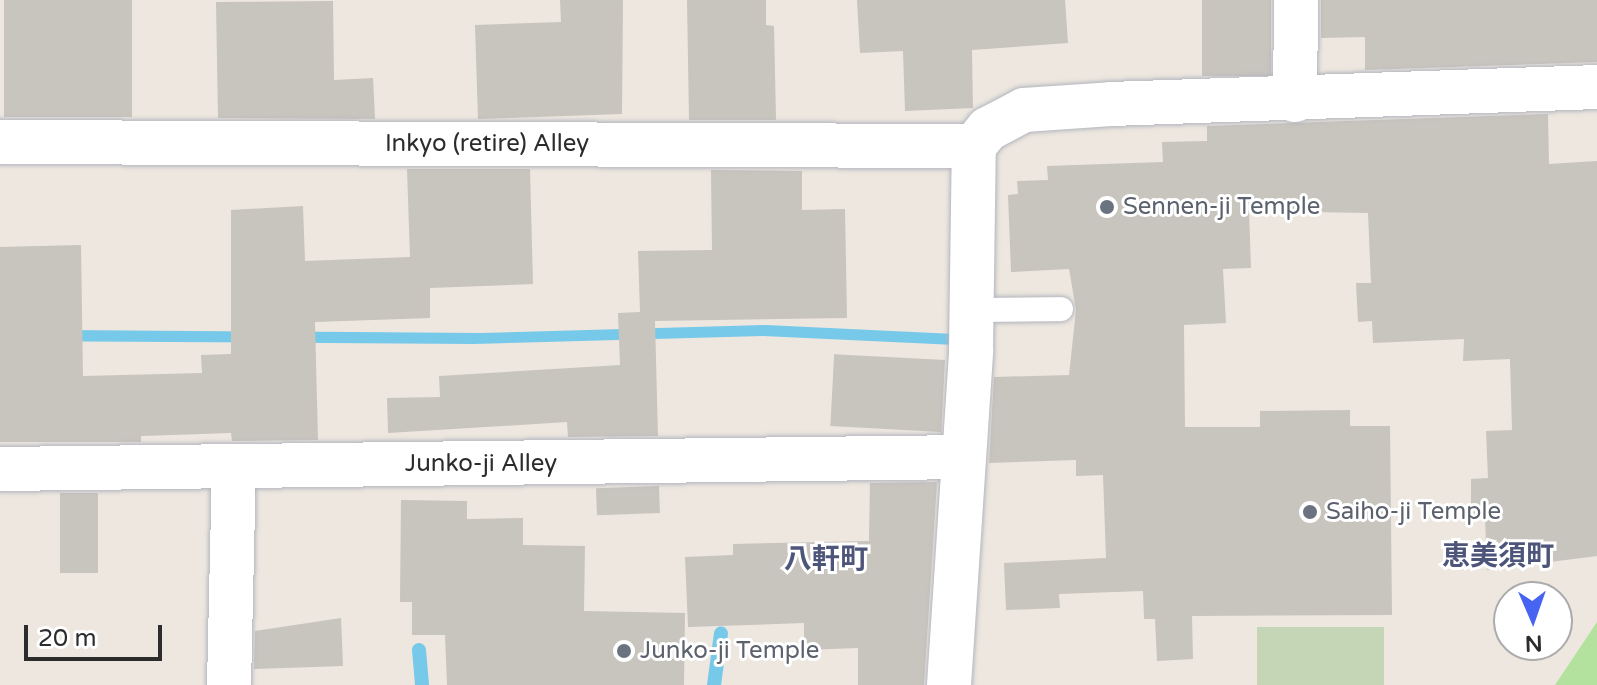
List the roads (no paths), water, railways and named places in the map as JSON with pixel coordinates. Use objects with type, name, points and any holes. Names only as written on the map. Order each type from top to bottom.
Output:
[{"type":"street","points":[[1295,100],[1296,0]]},
{"type":"street","points":[[949,685],[963,457],[977,325],[974,146],[988,129],[1024,110],[1597,87]]},
{"type":"street","name":"Inkyo (retire) Alley","points":[[0,142],[974,146]]},
{"type":"street","name":"Junko-ji Alley","points":[[0,469],[963,457]]},
{"type":"street","points":[[229,685],[234,467]]},
{"type":"lane","points":[[977,325],[1061,309]]},
{"type":"water","points":[[766,325],[955,334],[956,345],[763,336],[473,344],[0,341],[64,330],[480,333]]},
{"type":"waterway","points":[[714,685],[721,633]]},
{"type":"waterway","points":[[419,650],[422,685]]},
{"type":"place","name":"Sennen-ji Temple","points":[[1107,207]]},
{"type":"place","name":"Saiho-ji Temple","points":[[1310,512]]},
{"type":"place","name":"Junko-ji Temple","points":[[624,651]]},
{"type":"district","name":"恵美須町","points":[[1498,556]]},
{"type":"district","name":"八軒町","points":[[826,559]]}]
